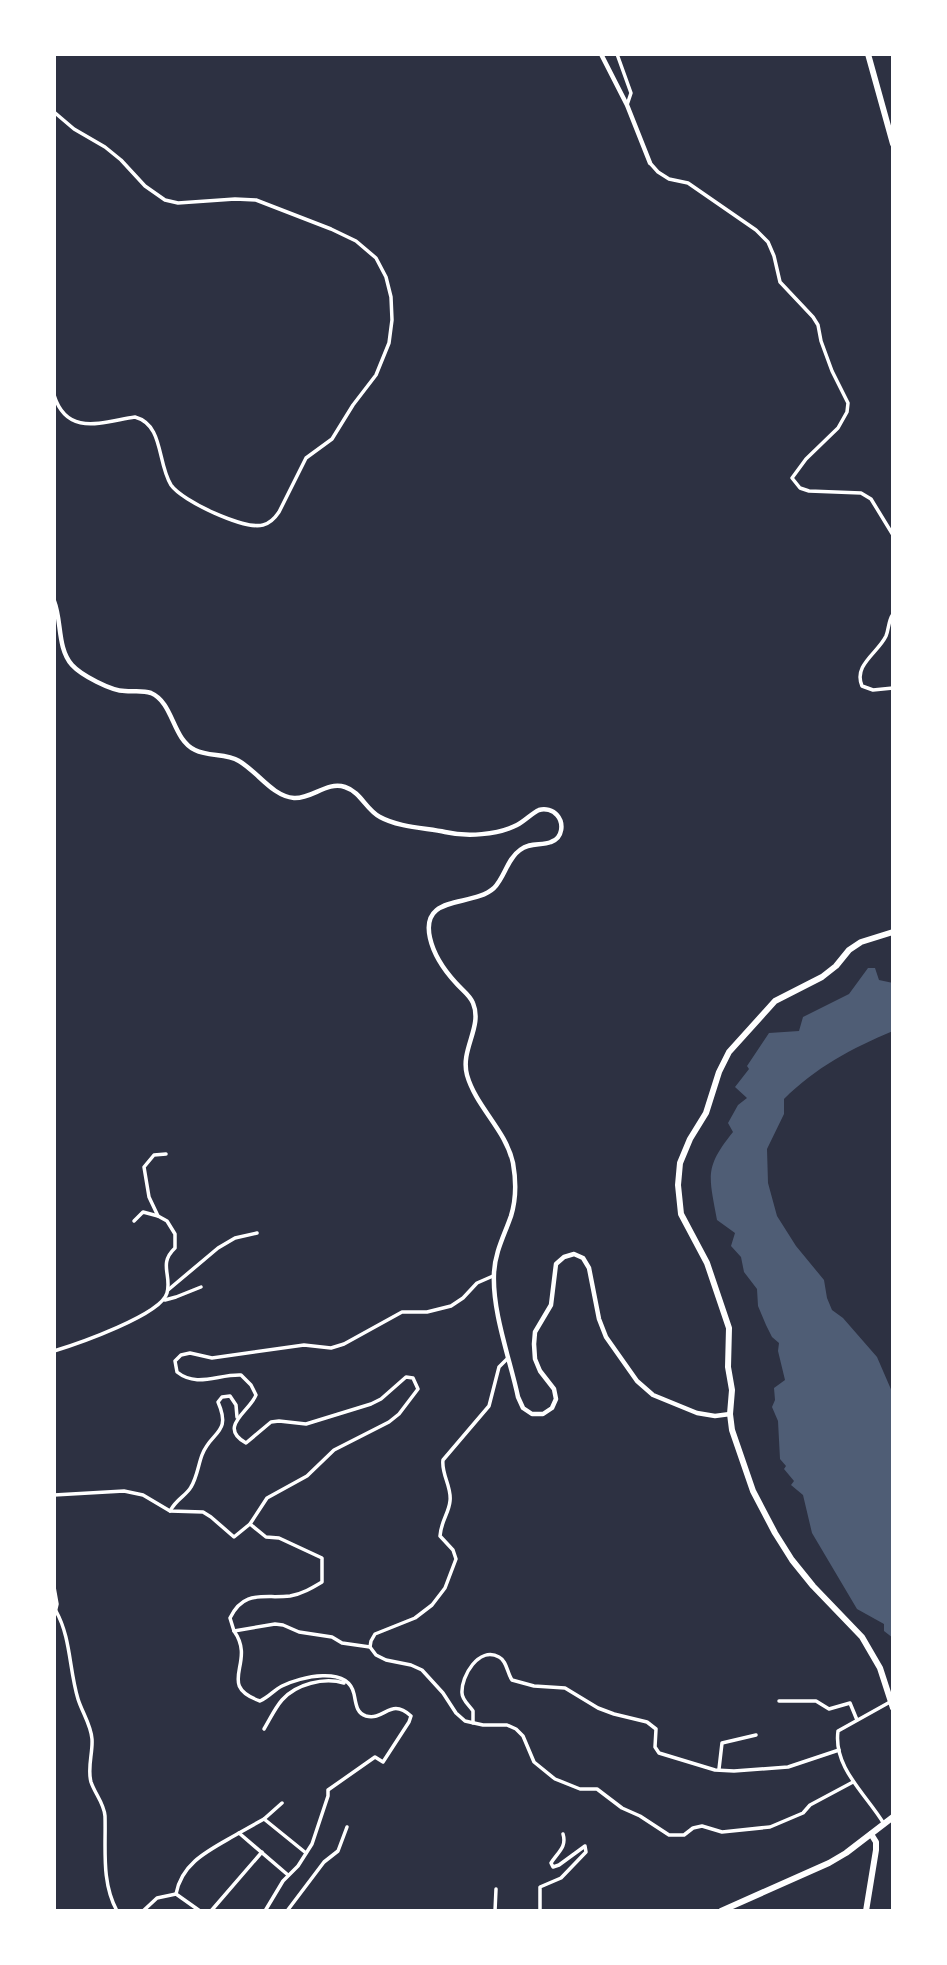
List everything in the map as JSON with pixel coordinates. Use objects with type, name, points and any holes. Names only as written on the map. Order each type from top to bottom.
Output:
[{"type":"main road","points":[[868,54],[893,144]]},
{"type":"main road","points":[[892,1704],[880,1668],[862,1637],[792,1560],[753,1491],[732,1430],[732,1390],[728,1367],[729,1328],[707,1263],[681,1214],[678,1185],[680,1163],[690,1139],[706,1113],[719,1072],[729,1052],[775,1001],[822,977],[861,942],[893,932]]},
{"type":"main road","points":[[721,1911],[829,1863],[893,1817]]},
{"type":"main road","points":[[866,1911],[876,1850],[872,1834]]},
{"type":"street","points":[[601,54],[627,105],[650,163],[669,179],[688,183],[756,230],[768,242],[780,282],[818,325],[832,371],[848,403],[847,412],[838,428],[806,459],[792,478],[800,488],[809,491],[861,493],[871,499],[893,535]]},
{"type":"street","points":[[617,54],[631,93],[627,105]]},
{"type":"street","points":[[54,112],[105,147],[145,186],[165,200],[178,203],[256,200],[356,241],[376,258],[386,278],[391,297],[392,320],[388,343],[376,375],[332,439],[306,458],[275,519],[264,525],[255,526],[231,519],[187,498],[172,487],[163,468],[152,426],[144,419],[135,417],[83,424],[69,420],[61,411],[54,395]]},
{"type":"street","points":[[54,601],[63,647],[73,667],[110,689],[142,691],[158,697],[183,741],[190,747],[198,752],[234,758],[278,792],[291,798],[303,797],[335,785],[347,788],[362,798],[379,817],[458,835],[505,830],[518,825],[541,809],[551,810],[560,817],[562,827],[558,838],[550,843],[530,844],[521,848],[491,891],[478,898],[444,904],[435,909],[430,918],[429,932],[435,954],[443,968],[473,1003],[475,1027],[466,1050],[465,1063],[468,1077],[509,1150],[514,1167],[512,1214],[495,1258],[493,1276],[495,1299],[523,1408],[532,1414],[543,1414],[552,1408],[556,1399],[554,1389],[540,1371],[535,1359],[535,1332],[551,1305],[556,1264],[564,1257],[574,1254],[583,1258],[589,1268],[599,1318],[606,1337],[638,1381],[653,1395],[697,1413],[715,1416],[730,1414]]},
{"type":"street","points":[[893,614],[886,637],[861,669],[858,678],[862,686],[873,690],[893,688]]},
{"type":"street","points":[[158,1216],[149,1197],[144,1167],[154,1156],[166,1154]]},
{"type":"street","points":[[134,1221],[143,1212],[158,1216],[167,1221],[175,1234],[175,1248],[168,1254],[166,1264],[168,1290],[165,1300]]},
{"type":"street","points":[[168,1290],[226,1243],[257,1233]]},
{"type":"street","points":[[237,1417],[252,1405],[256,1395],[251,1385],[241,1375],[200,1381],[185,1378],[177,1371],[175,1361],[181,1355],[190,1353],[212,1358],[304,1345],[331,1348],[344,1344],[402,1312],[451,1306],[477,1283],[493,1276]]},
{"type":"street","points":[[54,1351],[112,1329],[149,1312],[165,1300],[201,1287]]},
{"type":"street","points":[[370,1647],[375,1634],[415,1618],[432,1605],[445,1588],[456,1559],[453,1550],[440,1536],[441,1524],[450,1503],[442,1468],[443,1460],[489,1406],[499,1367],[509,1357]]},
{"type":"street","points":[[54,1495],[124,1491],[143,1494],[170,1511],[203,1513],[234,1537],[250,1524],[267,1498],[307,1476],[334,1450],[389,1422],[399,1414],[418,1389],[418,1384],[413,1378],[406,1377],[381,1399],[371,1404],[306,1424],[271,1422],[246,1443],[235,1431],[236,1405],[230,1396],[222,1397],[218,1402],[224,1416],[222,1429],[202,1453],[190,1490],[177,1499],[170,1511]]},
{"type":"street","points":[[250,1524],[266,1537],[279,1538],[322,1558],[322,1582],[307,1591],[247,1598],[240,1602],[230,1618],[234,1631],[242,1642],[243,1654],[237,1680],[241,1691],[260,1701],[286,1684],[324,1674],[349,1684],[356,1707],[362,1714],[372,1716],[397,1707],[403,1708],[411,1716],[383,1762],[375,1757],[328,1790],[312,1844],[265,1911]]},
{"type":"street","points":[[54,1587],[54,1618]]},
{"type":"street","points":[[56,1611],[63,1622],[71,1654],[77,1697],[90,1728],[91,1781],[104,1807],[104,1856],[112,1900],[117,1911]]},
{"type":"street","points":[[234,1631],[283,1625],[299,1632],[332,1637],[342,1643],[370,1647],[376,1655],[386,1660],[422,1670],[465,1721],[507,1725],[516,1729],[523,1736],[534,1762],[555,1779],[580,1789],[597,1789],[622,1808],[669,1835],[684,1835],[693,1828],[702,1826],[722,1832],[770,1828],[803,1814],[810,1805],[853,1782]]},
{"type":"street","points":[[473,1723],[473,1711],[463,1700],[464,1678],[470,1666],[489,1655],[503,1660],[512,1680],[534,1686],[565,1688],[598,1708],[647,1722],[656,1729],[655,1747],[659,1753],[719,1770],[788,1767],[839,1750]]},
{"type":"street","points":[[264,1728],[281,1701],[296,1690],[325,1680],[349,1684]]},
{"type":"street","points":[[779,1701],[816,1701],[830,1709],[850,1703],[857,1720]]},
{"type":"street","points":[[884,1824],[853,1782],[839,1750],[838,1731],[892,1704]]},
{"type":"street","points":[[719,1770],[722,1743],[756,1735]]},
{"type":"street","points":[[176,1895],[179,1880],[192,1862],[264,1819],[282,1803]]},
{"type":"street","points":[[264,1819],[306,1853]]},
{"type":"street","points":[[287,1911],[324,1862],[337,1852],[343,1843],[347,1827]]},
{"type":"street","points":[[239,1833],[289,1875]]},
{"type":"street","points":[[540,1911],[540,1886],[561,1878],[586,1852],[585,1846],[553,1867],[551,1863],[565,1841],[563,1834]]},
{"type":"street","points":[[211,1911],[261,1852]]},
{"type":"street","points":[[495,1911],[496,1889]]},
{"type":"street","points":[[144,1911],[157,1898],[176,1895],[200,1911]]},
{"type":"water","points":[[868,968],[875,968],[879,980],[893,983],[893,1031],[835,1060],[808,1078],[784,1099],[784,1114],[767,1149],[768,1183],[777,1216],[796,1246],[824,1280],[832,1310],[843,1318],[877,1357],[893,1394],[893,1638],[884,1631],[884,1624],[857,1609],[812,1533],[803,1495],[791,1485],[794,1481],[780,1459],[778,1421],[772,1407],[775,1400],[774,1388],[785,1380],[778,1351],[779,1343],[772,1337],[758,1306],[757,1289],[744,1272],[741,1257],[731,1246],[735,1233],[717,1220],[711,1182],[713,1164],[733,1132],[728,1123],[738,1105],[747,1098],[735,1087],[749,1069],[747,1066],[769,1033],[799,1031],[803,1017],[849,994]]}]
